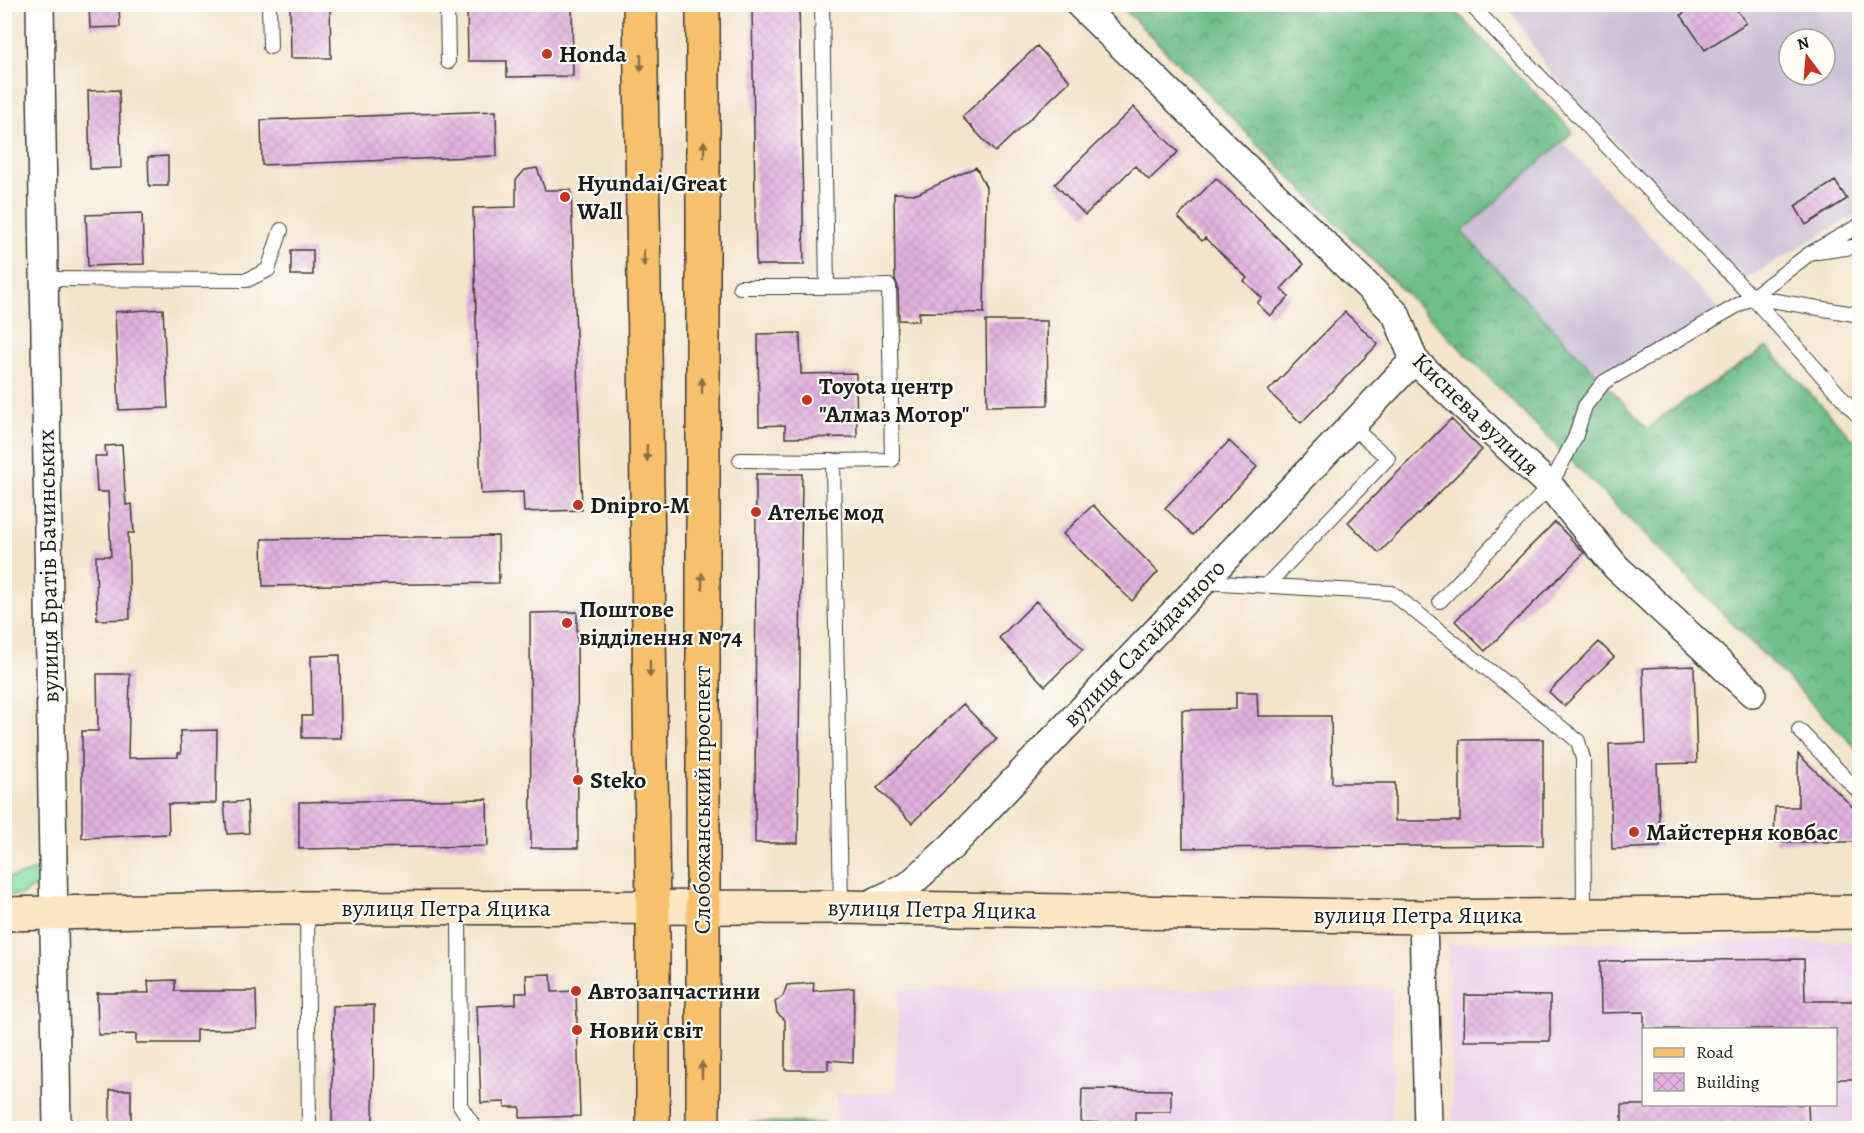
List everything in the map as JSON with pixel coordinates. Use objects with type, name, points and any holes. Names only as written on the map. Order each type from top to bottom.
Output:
[{"type":"main road","name":"Слобожанський проспект","points":[[640,4],[653,908],[653,1128]]},
{"type":"main road","name":"Слобожанський проспект","points":[[703,1128],[704,4]]},
{"type":"street","name":"вулиця Братів Бачинських","points":[[40,4],[57,1128]]},
{"type":"street","name":"Киснева вулиця","points":[[1078,4],[1396,314],[1414,360],[1550,486],[1616,567],[1752,693]]},
{"type":"street","name":"вулиця Сагайдачного","points":[[851,907],[908,886],[951,847],[1414,360]]},
{"type":"street","name":"вулиця Петра Яцика","points":[[4,914],[307,908],[702,907],[851,907],[1423,916],[1860,912]]},
{"type":"street","points":[[1423,916],[1428,1128]]},
{"type":"lane","points":[[269,4],[270,47]]},
{"type":"lane","points":[[447,4],[448,62]]},
{"type":"lane","points":[[822,4],[827,287]]},
{"type":"lane","points":[[1470,4],[1752,297],[1860,418]]},
{"type":"lane","points":[[1440,601],[1550,486],[1575,438],[1585,406],[1604,382],[1752,297],[1809,254],[1860,225]]},
{"type":"lane","points":[[44,279],[247,280],[268,270],[281,230]]},
{"type":"lane","points":[[1809,254],[1860,246]]},
{"type":"lane","points":[[740,287],[889,286],[892,460],[740,460]]},
{"type":"lane","points":[[1752,297],[1860,315]]},
{"type":"lane","points":[[1266,585],[1388,458],[1352,427]]},
{"type":"lane","points":[[833,461],[851,907]]},
{"type":"lane","points":[[1202,581],[1392,593],[1578,741],[1582,759],[1584,915]]},
{"type":"lane","points":[[1799,730],[1860,793]]},
{"type":"lane","points":[[307,908],[309,1128]]},
{"type":"lane","points":[[459,908],[460,1105],[475,1128]]},
{"type":"shaded area","points":[[1507,5],[1859,5],[1859,212],[1744,280],[1549,71]]},
{"type":"shaded area","points":[[1562,141],[1723,314],[1604,382],[1462,231]]},
{"type":"shaded area","points":[[1859,941],[1859,1128],[1453,1128],[1448,944]]},
{"type":"shaded area","points":[[1392,989],[1392,1128],[837,1128],[837,1093],[895,1093],[899,990]]},
{"type":"green space","points":[[1120,5],[1449,5],[1573,132],[1462,232],[1648,429],[1664,415],[1767,347],[1859,446],[1859,751]]},
{"type":"green space","points":[[39,869],[37,886],[21,895],[5,895],[5,877],[15,877]]},
{"type":"green space","points":[[751,1122],[824,1123],[824,1128],[750,1128]]},
{"type":"building","points":[[89,4],[119,4],[120,27],[90,28]]},
{"type":"building","points":[[290,4],[330,4],[331,58],[291,58]]},
{"type":"building","points":[[467,4],[572,4],[573,76],[507,77],[507,61],[468,61]]},
{"type":"building","points":[[752,4],[799,4],[804,265],[756,265]]},
{"type":"building","points":[[1697,4],[1733,4],[1746,23],[1705,50],[1681,15]]},
{"type":"building","points":[[1037,46],[1070,81],[995,152],[962,117]]},
{"type":"building","points":[[119,90],[121,168],[90,169],[88,91]]},
{"type":"building","points":[[1134,107],[1178,152],[1149,180],[1135,166],[1085,215],[1055,184]]},
{"type":"building","points":[[496,111],[497,156],[262,165],[261,120]]},
{"type":"building","points":[[168,156],[168,186],[149,186],[148,157]]},
{"type":"building","points":[[976,167],[986,187],[984,313],[919,312],[919,321],[899,320],[898,286],[895,279],[894,193],[917,194]]},
{"type":"building","points":[[537,168],[545,190],[571,190],[582,510],[524,512],[523,492],[481,494],[473,208],[516,207],[516,180],[525,170]]},
{"type":"building","points":[[1216,178],[1304,264],[1281,289],[1289,297],[1270,316],[1257,303],[1262,298],[1244,281],[1247,278],[1205,238],[1202,241],[1178,217]]},
{"type":"building","points":[[1835,181],[1847,199],[1806,225],[1795,206]]},
{"type":"building","points":[[142,213],[144,264],[88,266],[86,215]]},
{"type":"building","points":[[291,250],[313,250],[313,275],[291,275]]},
{"type":"building","points":[[163,309],[168,408],[119,410],[115,312]]},
{"type":"building","points":[[1345,312],[1378,344],[1301,423],[1268,391]]},
{"type":"building","points":[[986,321],[1047,321],[1048,405],[987,406]]},
{"type":"building","name":"Toyota центр \"Алмаз Мотор\"","points":[[800,333],[801,374],[856,373],[857,437],[785,438],[785,425],[759,426],[758,334]]},
{"type":"building","points":[[1451,419],[1482,450],[1379,553],[1348,522]]},
{"type":"building","points":[[1229,441],[1257,467],[1193,535],[1165,508]]},
{"type":"building","points":[[122,445],[126,505],[132,504],[134,533],[128,533],[130,619],[97,620],[96,556],[111,556],[108,492],[97,492],[95,456],[106,456],[105,446]]},
{"type":"building","points":[[756,474],[802,474],[798,843],[755,843]]},
{"type":"building","points":[[1093,505],[1158,572],[1132,601],[1063,534]]},
{"type":"building","points":[[1555,522],[1584,553],[1485,651],[1455,621]]},
{"type":"building","points":[[498,536],[499,583],[263,586],[262,539]]},
{"type":"building","points":[[1036,601],[1083,649],[1045,686],[999,638]]},
{"type":"building","points":[[577,612],[578,848],[531,848],[530,613]]},
{"type":"building","points":[[1599,642],[1614,657],[1564,706],[1549,692]]},
{"type":"building","points":[[340,655],[341,738],[302,738],[302,716],[312,716],[311,656]]},
{"type":"building","points":[[1694,666],[1697,763],[1657,764],[1660,847],[1612,849],[1609,744],[1646,743],[1643,668]]},
{"type":"building","points":[[97,674],[130,674],[128,758],[178,757],[178,753],[181,753],[180,731],[217,730],[216,803],[168,804],[169,834],[82,838],[82,731],[98,731]]},
{"type":"building","points":[[1236,692],[1257,692],[1258,716],[1331,716],[1332,783],[1395,783],[1395,821],[1460,821],[1460,740],[1543,739],[1543,845],[1183,848],[1182,710],[1236,709]]},
{"type":"building","points":[[963,704],[997,739],[912,823],[877,788]]},
{"type":"building","points":[[1798,754],[1860,814],[1860,842],[1774,842],[1775,807],[1798,807]]},
{"type":"building","points":[[487,799],[488,846],[299,849],[299,802]]},
{"type":"building","points":[[247,801],[249,833],[227,834],[224,803]]},
{"type":"building","points":[[1804,959],[1805,1001],[1860,1001],[1860,1079],[1837,1079],[1837,1028],[1644,1028],[1644,1012],[1601,1013],[1600,961]]},
{"type":"building","points":[[551,974],[552,992],[576,991],[580,1116],[520,1118],[520,1107],[505,1107],[505,1102],[481,1103],[477,1006],[516,1004],[516,993],[527,993],[526,975]]},
{"type":"building","points":[[175,980],[175,991],[256,991],[257,1029],[196,1030],[196,1043],[136,1043],[136,1034],[98,1035],[97,993],[149,993],[148,981]]},
{"type":"building","points":[[814,983],[813,991],[854,988],[853,1062],[828,1060],[828,1070],[785,1070],[785,1020],[777,1013],[775,1002],[783,996],[787,985]]},
{"type":"building","points":[[1465,995],[1550,996],[1550,1041],[1464,1041]]},
{"type":"building","points":[[374,1005],[373,1128],[332,1128],[333,1006]]},
{"type":"building","points":[[1082,1089],[1171,1090],[1171,1112],[1135,1112],[1135,1128],[1104,1128],[1104,1123],[1081,1122]]},
{"type":"building","points":[[110,1090],[131,1090],[131,1128],[110,1128]]},
{"type":"building","points":[[1622,1105],[1808,1106],[1809,1128],[1622,1128]]},
{"type":"place","name":"Honda","points":[[547,54]]},
{"type":"place","name":"Hyundai/Great Wall","points":[[565,197]]},
{"type":"place","name":"Toyota центр \"Алмаз Мотор\"","points":[[807,400]]},
{"type":"place","name":"Dnipro-M","points":[[578,505]]},
{"type":"place","name":"Ательє мод","points":[[756,512]]},
{"type":"place","name":"Поштове відділення №74","points":[[567,623]]},
{"type":"place","name":"Steko","points":[[578,780]]},
{"type":"place","name":"Майстерня ковбас","points":[[1634,832]]},
{"type":"place","name":"Автозапчастини","points":[[576,991]]},
{"type":"place","name":"Новий світ","points":[[577,1030]]}]
